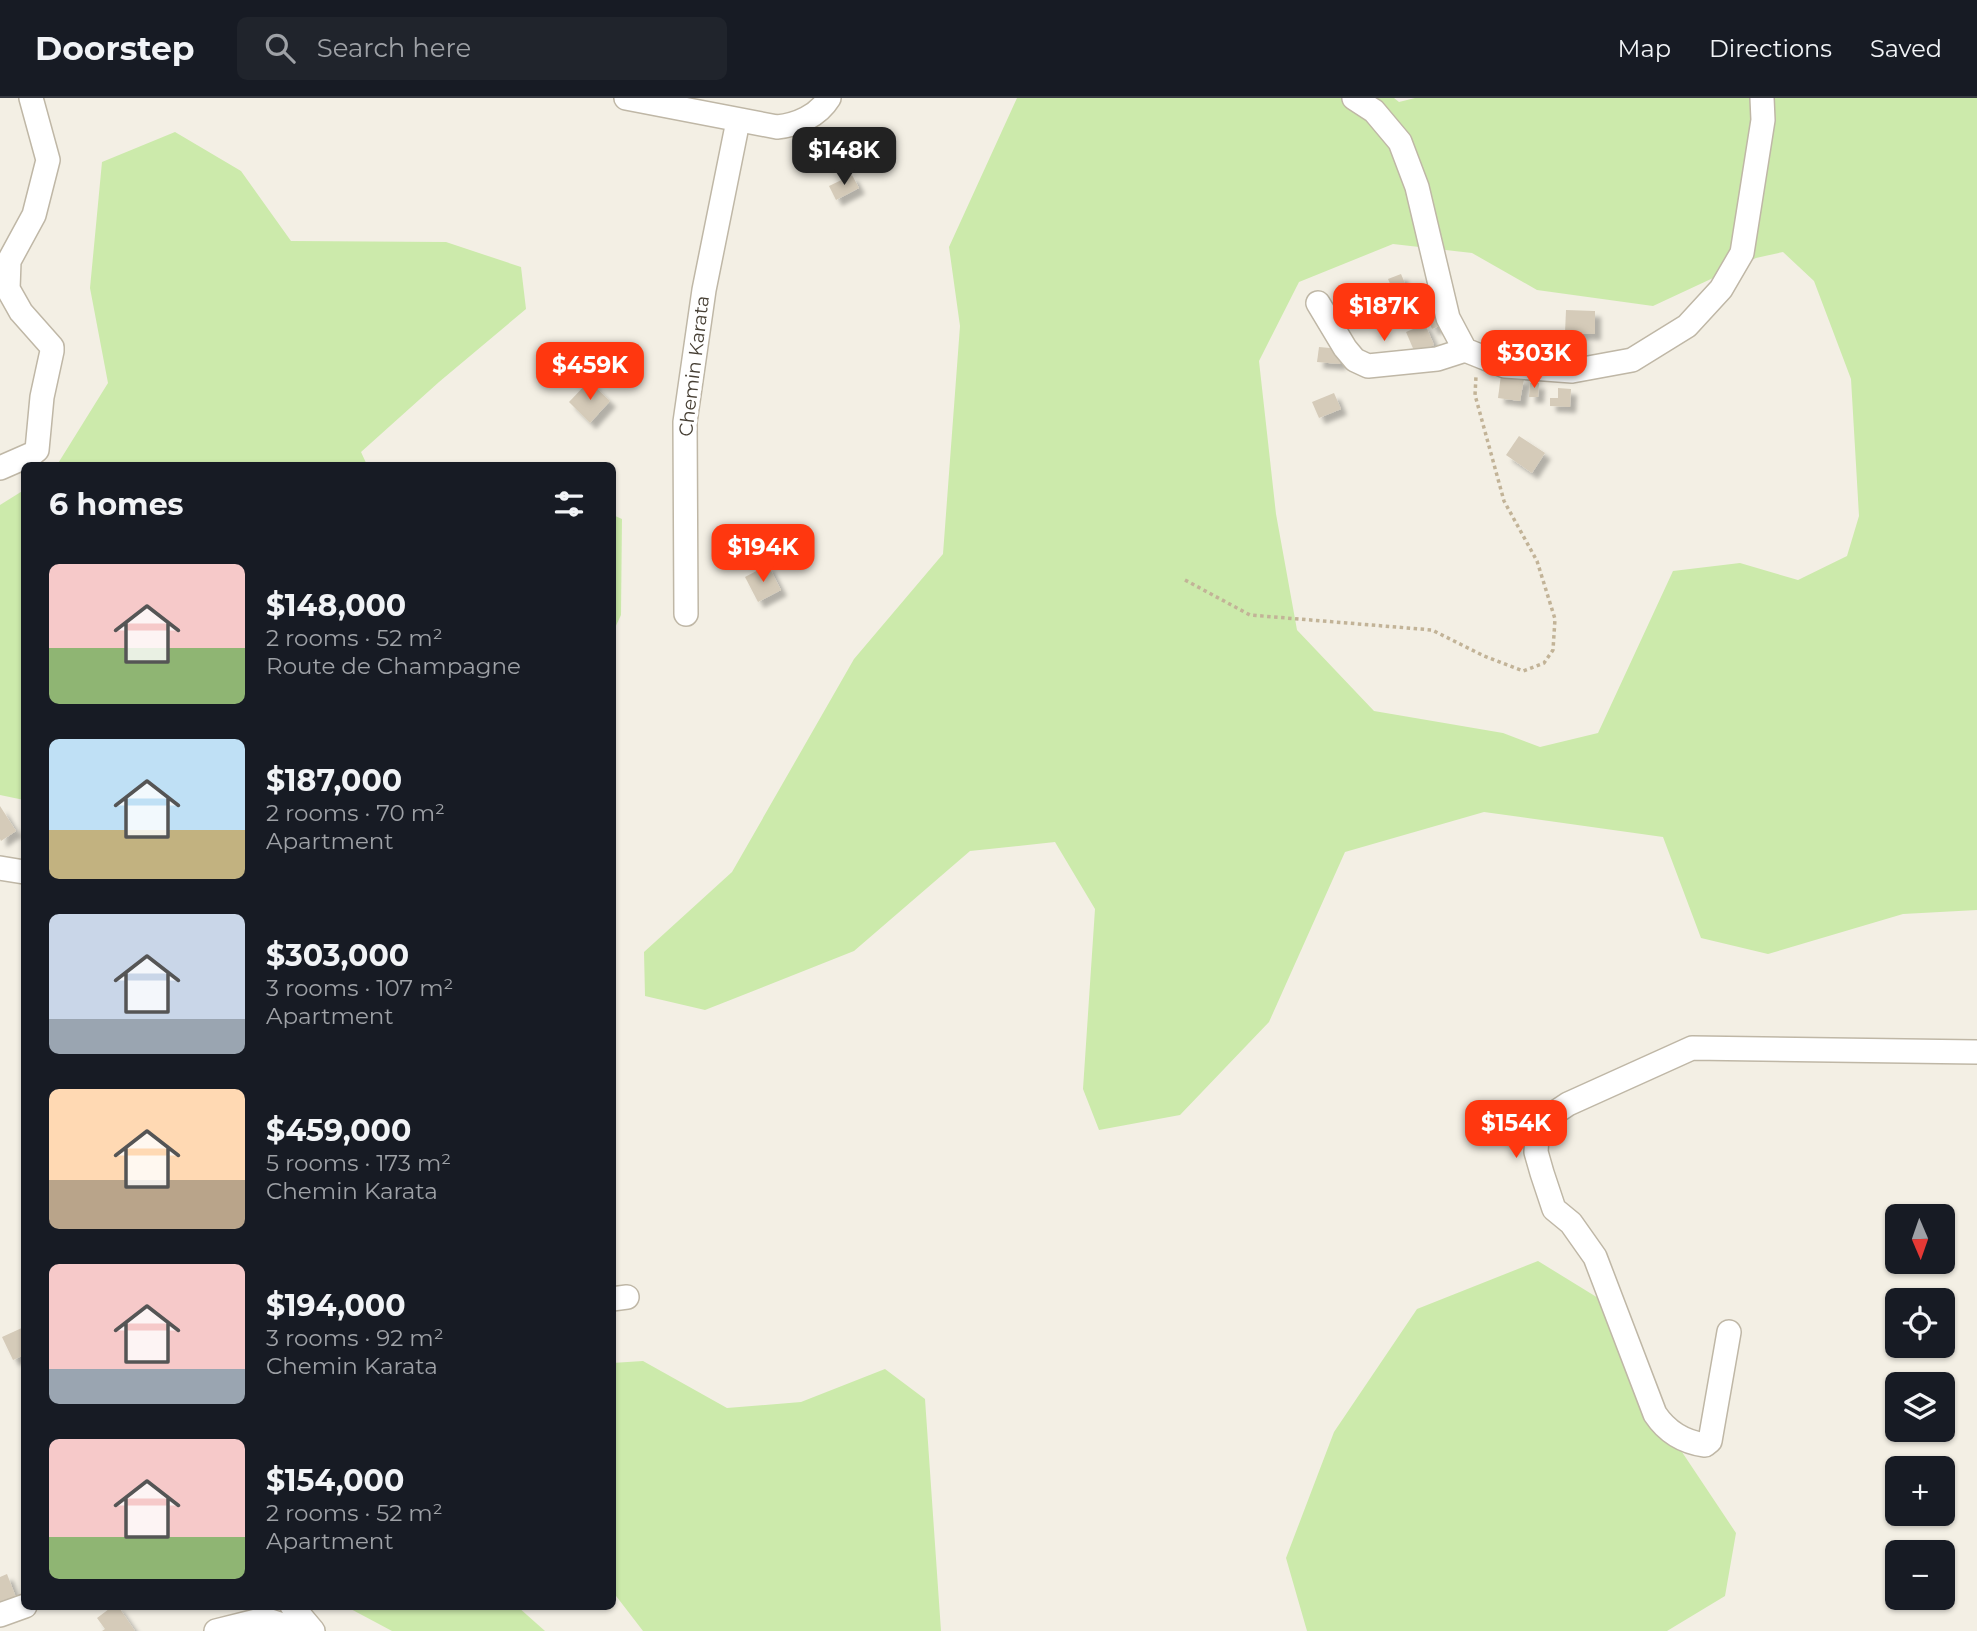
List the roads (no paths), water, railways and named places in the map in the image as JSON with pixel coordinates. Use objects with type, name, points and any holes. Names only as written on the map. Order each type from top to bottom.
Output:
[{"type":"street","points":[[0,468],[37,450],[42,397],[52,351],[52,347],[13,302],[8,289],[9,261],[34,215],[48,160],[31,98]]},
{"type":"street","points":[[626,98],[777,127],[794,126],[810,116],[829,98]]},
{"type":"street","points":[[1354,98],[1374,111],[1400,142],[1417,187],[1448,318],[1472,354]]},
{"type":"street","points":[[1318,303],[1345,348],[1355,360],[1368,366],[1472,354],[1505,366],[1572,371],[1632,360],[1687,326],[1721,289],[1742,253],[1763,120],[1762,98]]},
{"type":"street","name":"Chemin Karata","points":[[686,614],[685,422],[704,290],[738,121]]},
{"type":"street","points":[[0,868],[8,872],[21,872]]},
{"type":"street","points":[[1729,1332],[1710,1441],[1704,1444],[1688,1442],[1663,1426],[1655,1414],[1595,1257],[1571,1223],[1554,1209],[1536,1152],[1537,1135],[1550,1116],[1568,1104],[1692,1048],[1977,1052]]},
{"type":"street","points":[[0,1615],[21,1607]]},
{"type":"street","points":[[295,1610],[313,1631]]},
{"type":"street","points":[[216,1631],[264,1619],[301,1631]]}]
